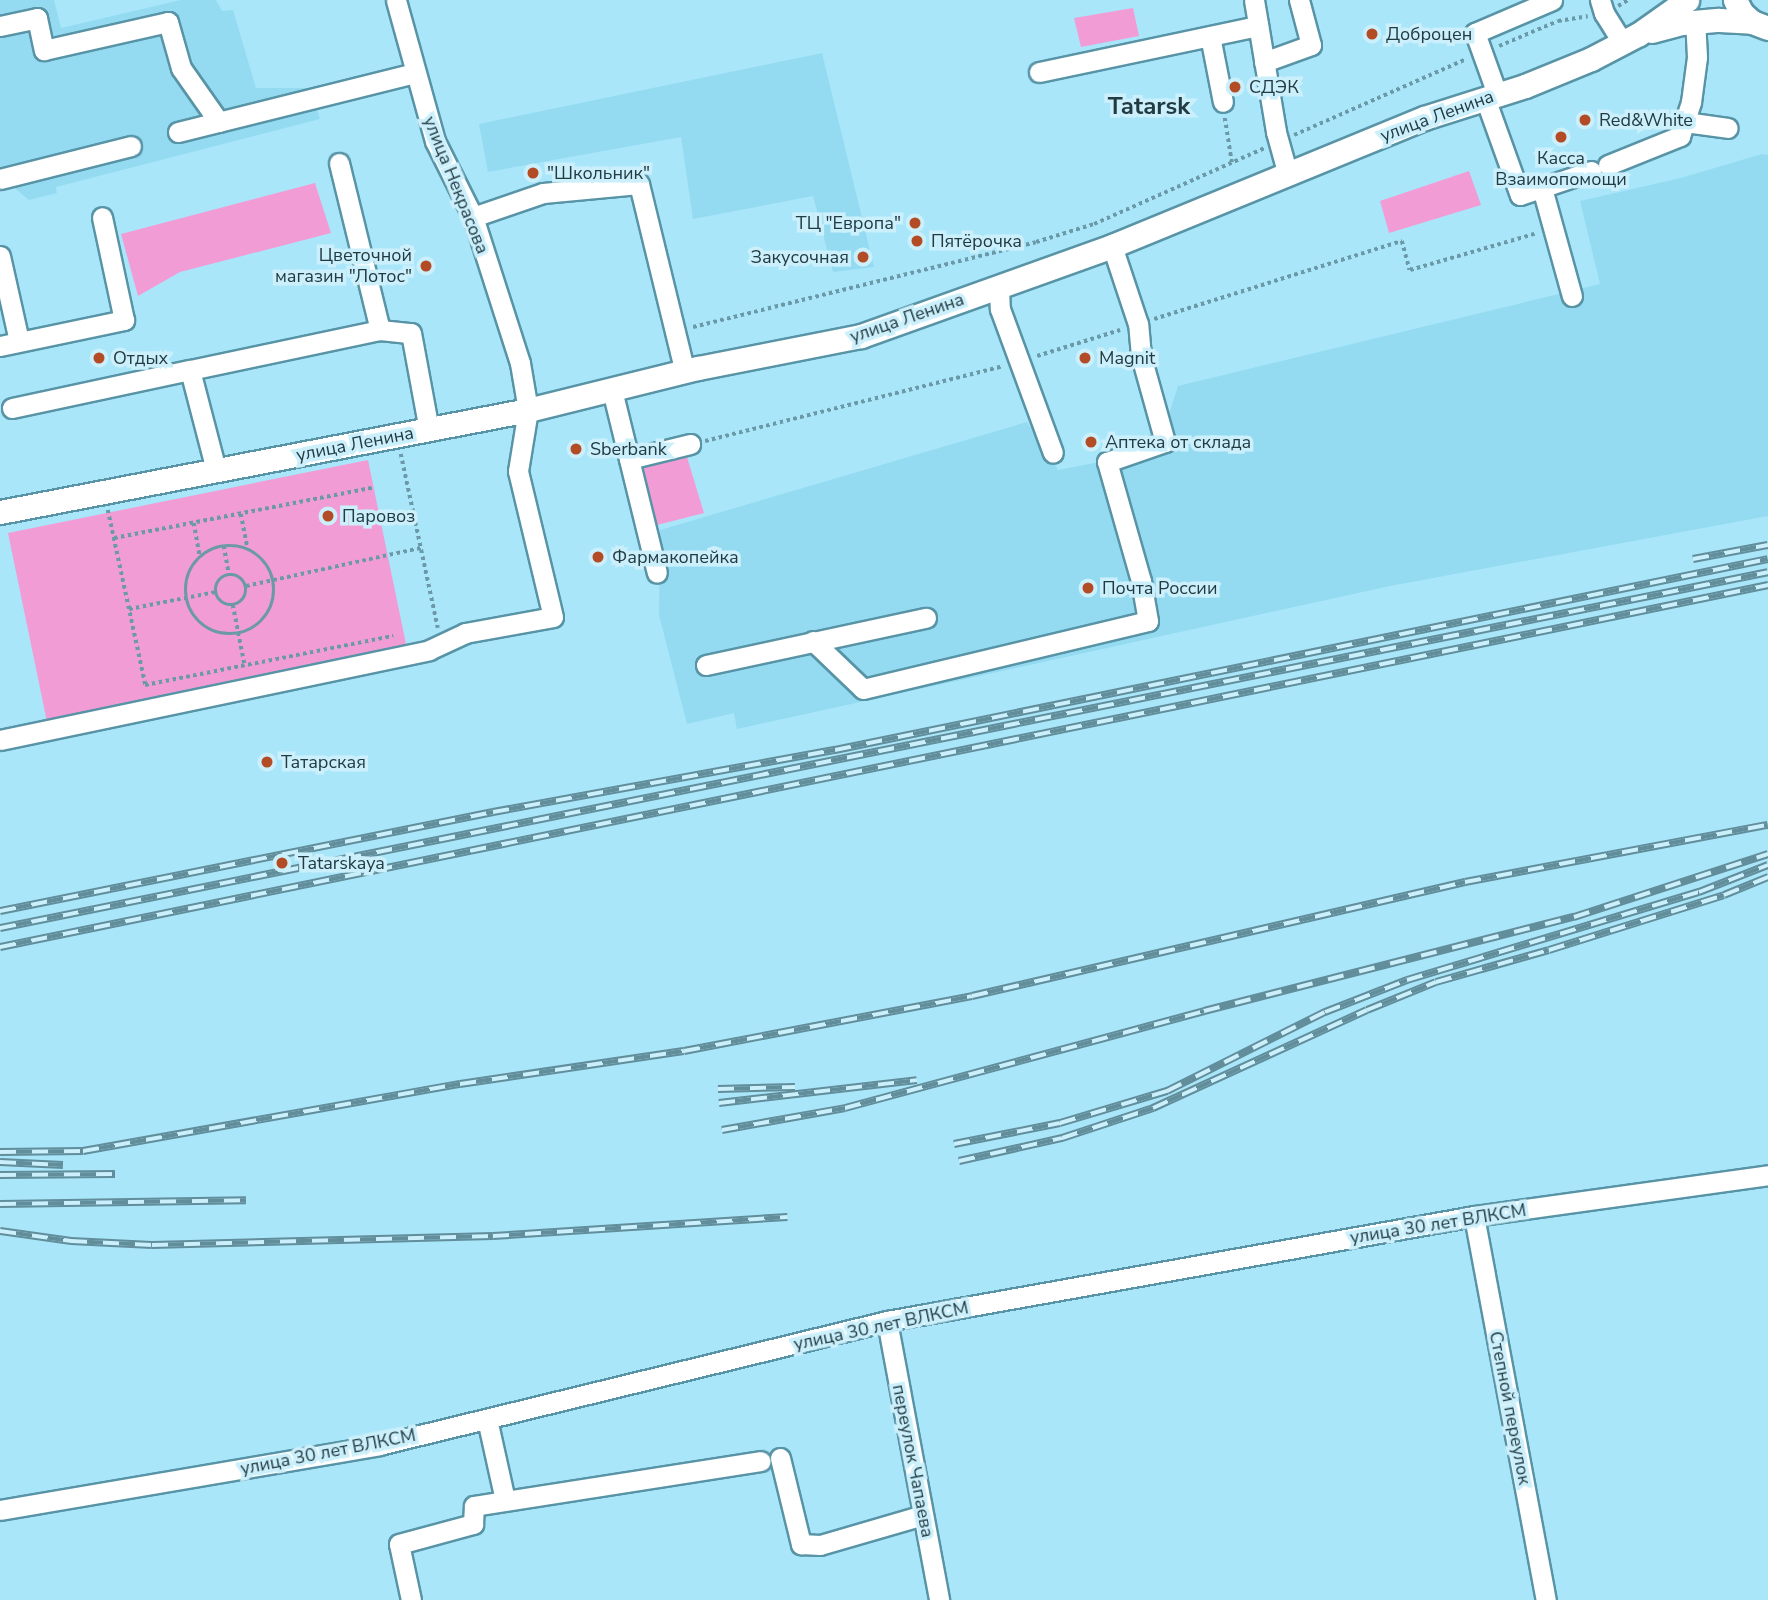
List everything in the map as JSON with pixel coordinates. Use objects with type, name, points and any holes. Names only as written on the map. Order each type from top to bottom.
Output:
[{"type":"main road","name":"улица Ленина","points":[[0,512],[528,410],[685,372],[861,336],[1112,246],[1424,118],[1591,59],[1631,38],[1687,0]]},
{"type":"main road","points":[[1735,0],[1742,13],[1760,25]]},
{"type":"main road","points":[[1631,38],[1695,22],[1760,25]]},
{"type":"street","name":"улица Некрасова","points":[[396,0],[435,141],[473,218],[520,363],[528,410],[518,471],[553,617],[465,632],[441,644]]},
{"type":"street","points":[[1254,0],[1279,142],[1289,175]]},
{"type":"street","points":[[1264,62],[1311,45],[1299,0]]},
{"type":"street","points":[[1552,0],[1475,33],[1520,195],[1600,168],[1681,136],[1691,102],[1697,57],[1695,22]]},
{"type":"street","points":[[1602,6],[1631,38]]},
{"type":"street","points":[[0,26],[37,18],[44,50],[168,22],[181,68],[219,122]]},
{"type":"street","points":[[1039,72],[1258,26]]},
{"type":"street","points":[[1210,36],[1223,102]]},
{"type":"street","points":[[178,132],[415,73]]},
{"type":"street","points":[[1685,122],[1728,128]]},
{"type":"street","points":[[0,179],[131,146]]},
{"type":"street","points":[[339,163],[380,330]]},
{"type":"street","points":[[473,218],[543,193],[639,184],[685,372]]},
{"type":"street","points":[[1542,188],[1572,296]]},
{"type":"street","points":[[0,256],[9,344],[124,320],[102,218]]},
{"type":"street","points":[[813,641],[863,689],[1148,621],[1141,581],[1107,462],[1165,442],[1141,356],[1138,324],[1112,246]]},
{"type":"street","points":[[999,286],[1000,309],[1053,453]]},
{"type":"street","points":[[12,408],[380,330],[411,333],[429,430]]},
{"type":"street","points":[[190,370],[216,470]]},
{"type":"street","points":[[612,390],[657,573]]},
{"type":"street","points":[[629,459],[690,444]]},
{"type":"street","points":[[706,665],[926,618]]},
{"type":"street","points":[[0,740],[429,650],[441,644]]},
{"type":"street","name":"улица 30 лет ВЛКСМ","points":[[0,1510],[379,1445],[887,1321],[1474,1216],[1768,1175]]},
{"type":"street","name":"Степной переулок","points":[[1474,1216],[1546,1600]]},
{"type":"street","name":"переулок Чапаева","points":[[887,1321],[939,1600]]},
{"type":"street","points":[[487,1419],[505,1500]]},
{"type":"street","points":[[780,1458],[801,1544],[820,1545],[923,1515]]},
{"type":"street","points":[[411,1600],[399,1544],[473,1524],[474,1506],[760,1461]]},
{"type":"path","points":[[674,332],[1036,242],[1094,224],[1482,53],[1559,21],[1628,0]]},
{"type":"path","points":[[1223,102],[1232,163]]},
{"type":"path","points":[[397,435],[441,644]]},
{"type":"path","points":[[114,538],[372,488]]},
{"type":"path","points":[[104,493],[150,710]]},
{"type":"path","points":[[241,514],[248,550]]},
{"type":"path","points":[[194,523],[200,557]]},
{"type":"path","points":[[224,546],[229,574]]},
{"type":"path","points":[[224,546],[248,550],[259,557],[273,580],[274,592],[268,614],[260,623],[239,634],[225,635],[205,627],[191,611],[186,598],[188,576],[200,557],[224,546]]},
{"type":"path","points":[[246,586],[421,548]]},
{"type":"path","points":[[229,574],[237,576],[246,586],[245,596],[233,605],[220,601],[216,592],[220,579],[229,574]]},
{"type":"path","points":[[129,609],[216,592]]},
{"type":"path","points":[[233,605],[245,666]]},
{"type":"path","points":[[145,685],[393,636]]},
{"type":"shaded area","points":[[0,0],[54,0],[61,28],[181,0],[216,0],[222,11],[233,10],[256,88],[310,88],[320,119],[56,187],[57,193],[29,200],[0,176]]},
{"type":"shaded area","points":[[1133,8],[1139,36],[1081,47],[1074,18]]},
{"type":"shaded area","points":[[822,53],[874,267],[833,272],[813,196],[693,219],[681,137],[488,172],[479,124]]},
{"type":"shaded area","points":[[1762,154],[1768,155],[1768,516],[1390,586],[737,729],[734,713],[687,724],[659,615],[660,530],[1027,422],[1058,470],[1157,451],[1178,386],[1600,284],[1580,201],[1681,178]]},
{"type":"shaded area","points":[[1469,171],[1481,205],[1389,233],[1380,201]]},
{"type":"shaded area","points":[[315,183],[331,233],[180,272],[138,296],[121,234]]},
{"type":"shaded area","points":[[687,457],[704,513],[657,525],[641,468]]},
{"type":"shaded area","points":[[368,460],[407,649],[47,722],[8,533]]},
{"type":"railway","points":[[1693,559],[1768,545]]},
{"type":"railway","points":[[0,911],[493,812],[835,750],[1768,559]]},
{"type":"railway","points":[[0,928],[1768,572]]},
{"type":"railway","points":[[0,947],[1768,585]]},
{"type":"railway","points":[[0,1152],[83,1151],[460,1084],[684,1051],[972,996],[1465,882],[1768,825]]},
{"type":"railway","points":[[722,1130],[845,1108],[1204,1011],[1574,917],[1768,854]]},
{"type":"railway","points":[[954,1144],[1060,1123],[1167,1091],[1325,1012],[1407,980],[1699,892],[1768,865]]},
{"type":"railway","points":[[959,1161],[1062,1138],[1153,1108],[1367,1010],[1436,982],[1724,895],[1768,877]]},
{"type":"railway","points":[[719,1103],[917,1080]]},
{"type":"railway","points":[[718,1089],[795,1087]]},
{"type":"railway","points":[[0,1162],[63,1165]]},
{"type":"railway","points":[[0,1175],[115,1174]]},
{"type":"railway","points":[[0,1204],[246,1200]]},
{"type":"railway","points":[[0,1231],[71,1241],[152,1245],[493,1236],[787,1217]]},
{"type":"place","name":"Доброцен","points":[[1372,34]]},
{"type":"place","name":"СДЭК","points":[[1235,87]]},
{"type":"place","name":"Red&White","points":[[1585,120]]},
{"type":"place","name":"Касса Взаимопомощи","points":[[1561,137]]},
{"type":"place","name":"\"Школьник\"","points":[[533,173]]},
{"type":"place","name":"ТЦ \"Европа\"","points":[[915,223]]},
{"type":"place","name":"Пятёрочка","points":[[917,241]]},
{"type":"place","name":"Закусочная","points":[[863,257]]},
{"type":"place","name":"Цветочной магазин \"Лотос\"","points":[[426,266]]},
{"type":"place","name":"Отдых","points":[[99,358]]},
{"type":"place","name":"Magnit","points":[[1085,358]]},
{"type":"place","name":"Аптека от склада","points":[[1091,442]]},
{"type":"place","name":"Sberbank","points":[[576,449]]},
{"type":"place","name":"Паровоз","points":[[328,516]]},
{"type":"place","name":"Фармакопейка","points":[[598,557]]},
{"type":"place","name":"Почта России","points":[[1088,588]]},
{"type":"place","name":"Татарская","points":[[267,762]]},
{"type":"place","name":"Tatarskaya","points":[[282,863]]},
{"type":"district","name":"Tatarsk","points":[[1149,107]]}]
